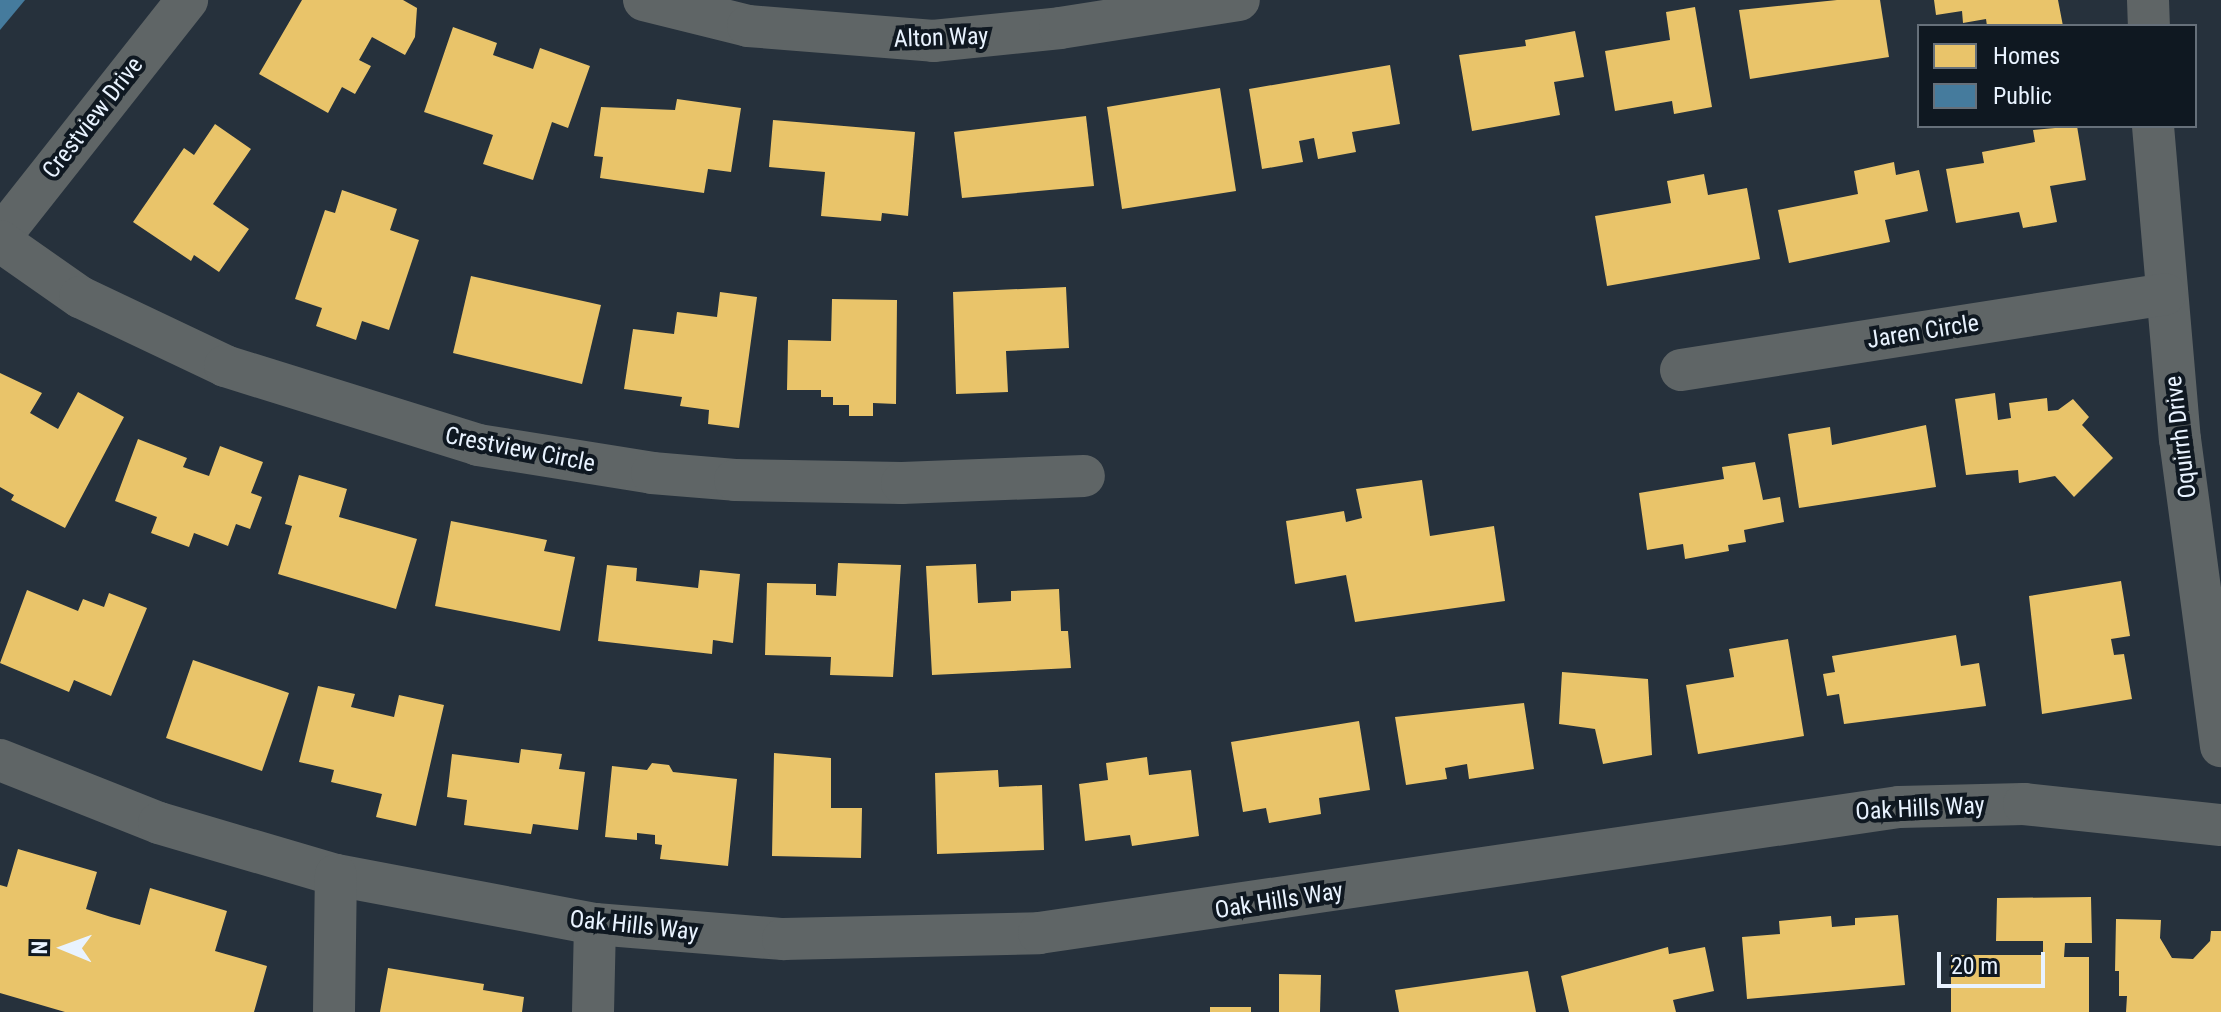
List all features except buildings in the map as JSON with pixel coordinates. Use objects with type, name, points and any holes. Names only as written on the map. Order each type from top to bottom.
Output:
[{"type":"street","name":"Crestview Drive","points":[[0,239],[187,0]]},
{"type":"street","name":"Alton Way","points":[[644,0],[748,26],[933,41],[1060,28],[1239,0]]},
{"type":"street","points":[[2148,0],[2149,24]]},
{"type":"street","name":"Oquirrh Drive","points":[[2153,128],[2165,294],[2221,746]]},
{"type":"street","name":"Crestview Circle","points":[[0,239],[80,297],[225,366],[478,445],[652,473],[735,480],[875,484],[1084,476]]},
{"type":"street","name":"Jaren Circle","points":[[1681,370],[2165,294]]},
{"type":"street","name":"Oak Hills Way","points":[[0,760],[159,823],[336,875],[595,924],[855,941],[1039,933],[1899,807],[2024,804],[2221,825]]},
{"type":"street","points":[[334,1012],[336,875]]},
{"type":"street","points":[[593,1012],[595,924]]}]
